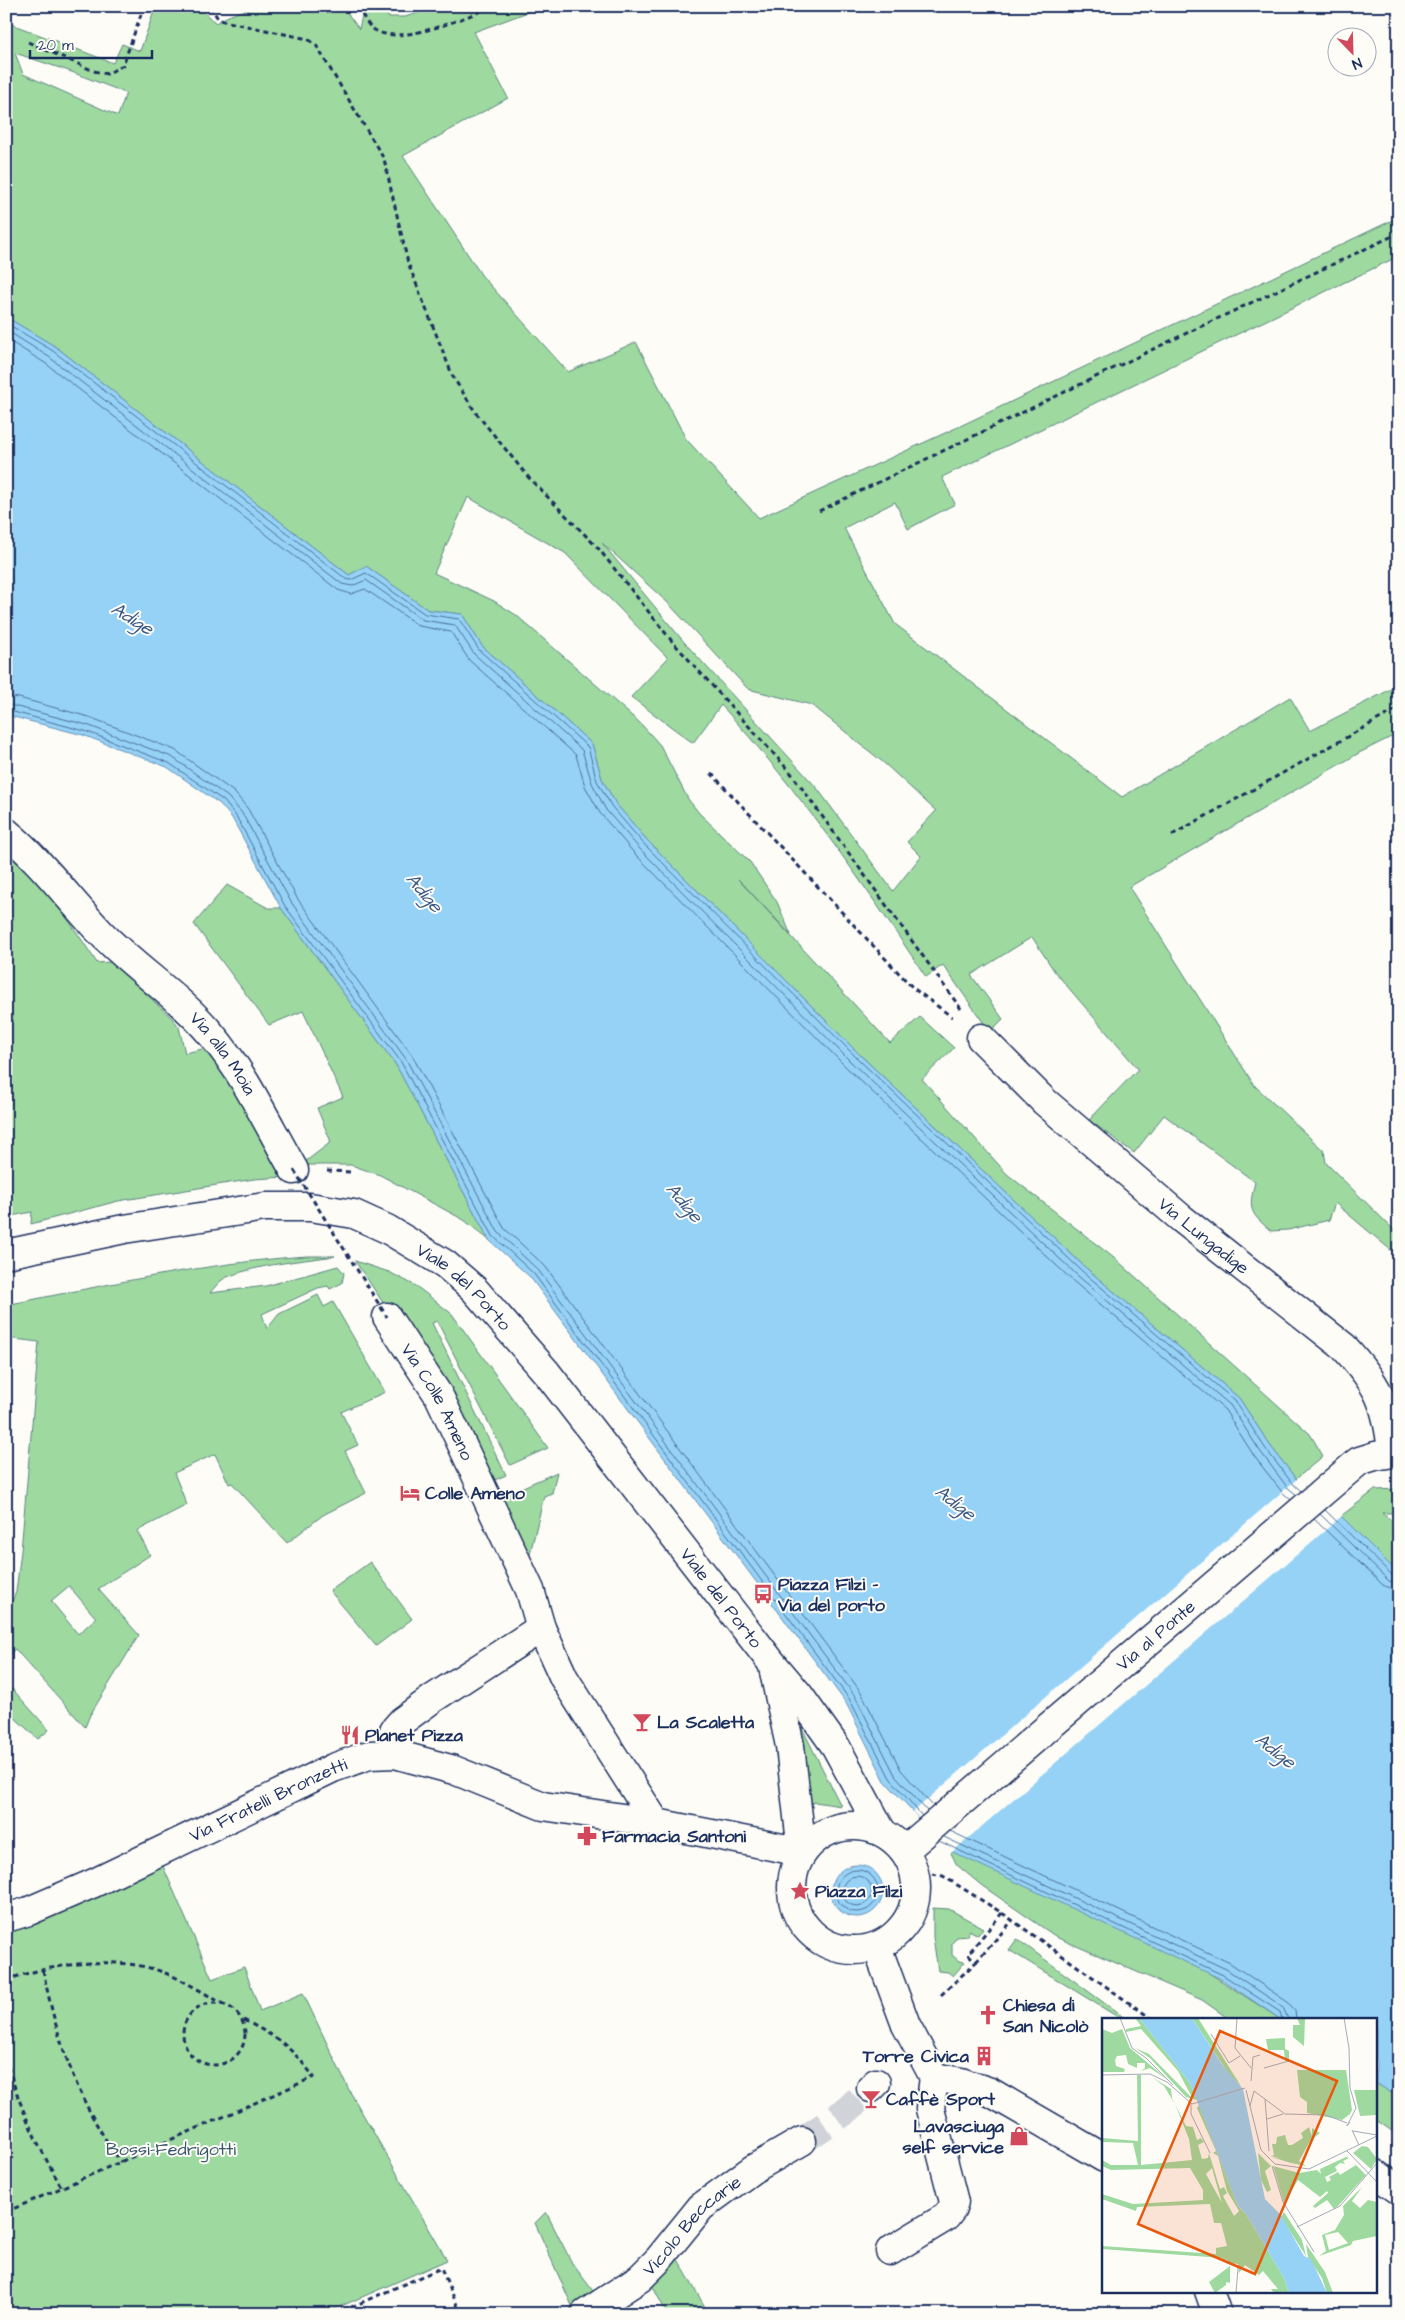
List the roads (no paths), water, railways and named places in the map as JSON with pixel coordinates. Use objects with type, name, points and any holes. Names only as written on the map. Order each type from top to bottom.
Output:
[{"type":"street","name":"Via alla Moia","points":[[6,832],[24,847],[101,933],[186,1006],[212,1035],[236,1067],[294,1170]]},
{"type":"street","name":"Via Lungadige","points":[[981,1038],[1045,1102],[1182,1219],[1344,1347],[1360,1365],[1380,1394],[1386,1408],[1395,1452]]},
{"type":"street","name":"Viale del Porto","points":[[6,1254],[124,1229],[265,1207],[310,1207],[345,1213],[387,1228],[445,1264],[474,1289],[547,1373],[772,1663],[799,1695],[836,1747],[882,1832]]},
{"type":"street","name":"Via Colle Ameno","points":[[387,1317],[439,1396],[530,1590],[541,1628],[564,1678],[656,1823]]},
{"type":"street","name":"Via al Ponte","points":[[914,1853],[1343,1475],[1359,1462],[1395,1452]]},
{"type":"street","points":[[404,1756],[393,1741],[394,1730],[402,1721],[432,1699],[541,1628]]},
{"type":"street","name":"Viale del Porto","points":[[772,1663],[790,1746],[802,1852]]},
{"type":"street","name":"Via Fratelli Bronzetti","points":[[6,1918],[29,1911],[94,1883],[333,1768],[369,1755],[404,1756],[454,1770],[543,1806],[656,1823]]},
{"type":"street","points":[[656,1823],[802,1852]]},
{"type":"street","points":[[847,1825],[865,1826],[882,1832],[914,1853],[916,1899],[906,1923],[893,1938],[877,1947],[857,1951],[838,1948],[819,1940],[805,1927],[795,1910],[791,1890],[794,1871],[802,1852],[814,1839],[830,1830],[847,1825]]},
{"type":"street","points":[[877,1947],[906,2025],[934,2077],[930,2109],[952,2194],[952,2209],[946,2217],[890,2251]]},
{"type":"street","points":[[934,2077],[961,2082],[990,2092],[1102,2154]]},
{"type":"street","name":"Vicolo Beccarie","points":[[585,2314],[640,2278],[701,2207],[753,2169],[802,2141]]},
{"type":"street","points":[[1378,2175],[1399,2190]]},
{"type":"street","points":[[1209,2292],[1217,2314]]},
{"type":"water","name":"Adige","points":[[6,317],[56,347],[349,575],[366,566],[428,610],[462,614],[482,646],[592,744],[602,779],[616,804],[647,840],[860,1055],[1086,1268],[1239,1398],[1269,1444],[1296,1479],[1341,1516],[1399,1574],[1399,2098],[1378,2084],[1378,2018],[1279,2018],[1221,1979],[921,1837],[917,1816],[885,1781],[846,1703],[530,1277],[489,1240],[396,1065],[281,908],[232,818],[220,804],[167,767],[83,735],[6,715]]},
{"type":"water","points":[[857,1865],[871,1869],[879,1877],[883,1891],[879,1905],[871,1913],[857,1917],[843,1913],[835,1905],[831,1891],[835,1877],[843,1869]]},
{"type":"tunnel","points":[[802,2141],[846,2111],[871,2088]]},
{"type":"place","name":"Colle Ameno","points":[[410,1493]]},
{"type":"place","name":"Piazza Filzi - Via del porto","points":[[763,1594]]},
{"type":"place","name":"La Scaletta","points":[[642,1722]]},
{"type":"place","name":"Planet Pizza","points":[[350,1735]]},
{"type":"place","name":"Farmacia Santoni","points":[[587,1836]]},
{"type":"place","name":"Piazza Filzi","points":[[800,1891]]},
{"type":"place","name":"Chiesa di San Nicolò","points":[[988,2015]]},
{"type":"place","name":"Torre Civica","points":[[984,2056]]},
{"type":"place","name":"Caffè Sport","points":[[871,2099]]},
{"type":"place","name":"Lavasciuga self service","points":[[1019,2136]]},
{"type":"park label","name":"Bossi-Fedrigotti","points":[[171,2149]]}]
